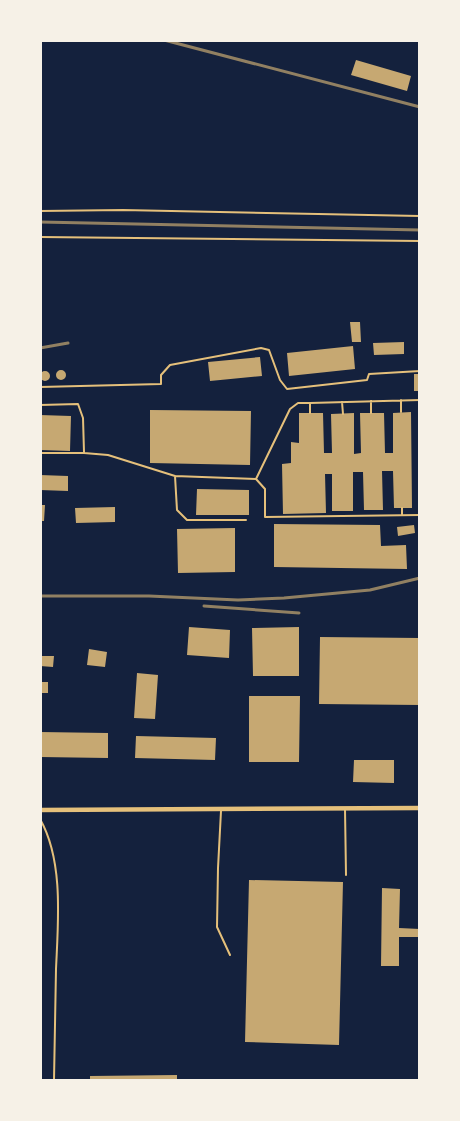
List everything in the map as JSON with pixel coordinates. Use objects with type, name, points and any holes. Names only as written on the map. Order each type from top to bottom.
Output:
[{"type":"street","points":[[40,810],[420,808]]},
{"type":"lane","points":[[40,211],[123,210],[420,216]]},
{"type":"lane","points":[[40,237],[420,241]]},
{"type":"lane","points":[[40,387],[161,384],[161,375],[170,365],[261,348],[269,350],[280,380],[287,389],[367,380],[369,374],[420,371]]},
{"type":"lane","points":[[371,400],[371,413]]},
{"type":"lane","points":[[401,400],[401,412]]},
{"type":"lane","points":[[256,479],[290,409],[298,403],[420,400]]},
{"type":"lane","points":[[342,402],[343,414]]},
{"type":"lane","points":[[310,403],[310,413]]},
{"type":"lane","points":[[40,405],[78,404],[83,418],[84,453]]},
{"type":"lane","points":[[40,453],[108,455],[175,476],[256,479],[265,489],[266,517],[420,515]]},
{"type":"lane","points":[[175,476],[177,510],[187,520],[246,520]]},
{"type":"lane","points":[[402,508],[402,515]]},
{"type":"lane","points":[[372,510],[372,516]]},
{"type":"lane","points":[[344,511],[344,517]]},
{"type":"lane","points":[[221,809],[217,927],[230,955]]},
{"type":"lane","points":[[345,809],[346,875]]},
{"type":"lane","points":[[40,819],[48,833],[55,865],[57,924],[54,1080]]},
{"type":"building","points":[[356,60],[411,76],[407,91],[351,75]]},
{"type":"building","points":[[350,322],[360,322],[361,342],[352,342]]},
{"type":"building","points":[[404,342],[404,354],[374,355],[373,343]]},
{"type":"building","points":[[353,346],[355,369],[289,376],[287,353]]},
{"type":"building","points":[[260,357],[262,376],[210,381],[208,362]]},
{"type":"building","points":[[61,370],[65,371],[65,379],[61,380],[57,379],[56,375],[57,371]]},
{"type":"building","points":[[45,371],[50,376],[45,381],[40,376]]},
{"type":"building","points":[[414,374],[420,374],[420,391],[414,391]]},
{"type":"building","points":[[150,410],[251,411],[250,465],[150,463]]},
{"type":"building","points":[[411,412],[412,508],[394,508],[393,471],[382,471],[383,510],[364,510],[363,472],[353,472],[353,511],[332,511],[332,474],[325,474],[326,513],[283,514],[282,464],[291,463],[291,442],[299,443],[299,413],[323,413],[324,453],[332,453],[331,414],[354,413],[354,454],[361,453],[360,413],[384,413],[385,453],[393,453],[393,413]]},
{"type":"building","points":[[40,415],[71,416],[70,451],[40,450]]},
{"type":"building","points":[[40,475],[68,476],[68,491],[40,490]]},
{"type":"building","points":[[197,489],[249,490],[249,515],[196,515]]},
{"type":"building","points":[[40,505],[45,505],[44,521],[40,521]]},
{"type":"building","points":[[115,507],[115,522],[76,523],[75,508]]},
{"type":"building","points":[[274,524],[380,525],[381,546],[406,545],[407,569],[274,567]]},
{"type":"building","points":[[414,525],[415,533],[398,536],[397,527]]},
{"type":"building","points":[[235,528],[235,572],[178,573],[177,529]]},
{"type":"building","points":[[189,627],[230,630],[229,658],[187,655]]},
{"type":"building","points":[[299,627],[299,676],[253,676],[252,628]]},
{"type":"building","points":[[320,637],[420,638],[420,705],[319,704]]},
{"type":"building","points":[[89,649],[107,652],[105,667],[87,665]]},
{"type":"building","points":[[40,656],[54,656],[53,667],[40,666]]},
{"type":"building","points":[[137,673],[158,675],[155,719],[134,718]]},
{"type":"building","points":[[40,682],[48,682],[48,693],[40,693]]},
{"type":"building","points":[[249,696],[300,696],[299,762],[249,762]]},
{"type":"building","points":[[40,732],[108,733],[108,758],[40,757]]},
{"type":"building","points":[[136,736],[216,738],[215,760],[135,758]]},
{"type":"building","points":[[354,760],[394,760],[394,783],[353,782]]},
{"type":"building","points":[[249,880],[343,882],[339,1045],[245,1042]]},
{"type":"building","points":[[382,888],[400,889],[399,928],[420,929],[420,937],[399,937],[399,966],[381,966]]},
{"type":"building","points":[[177,1075],[177,1080],[90,1080],[90,1076]]},
{"type":"railway","points":[[164,40],[420,107]]},
{"type":"railway","points":[[40,222],[420,230]]},
{"type":"railway","points":[[40,348],[68,343]]},
{"type":"railway","points":[[40,596],[149,596],[238,600],[284,598],[370,590],[420,578]]},
{"type":"railway","points":[[204,606],[299,613]]}]
